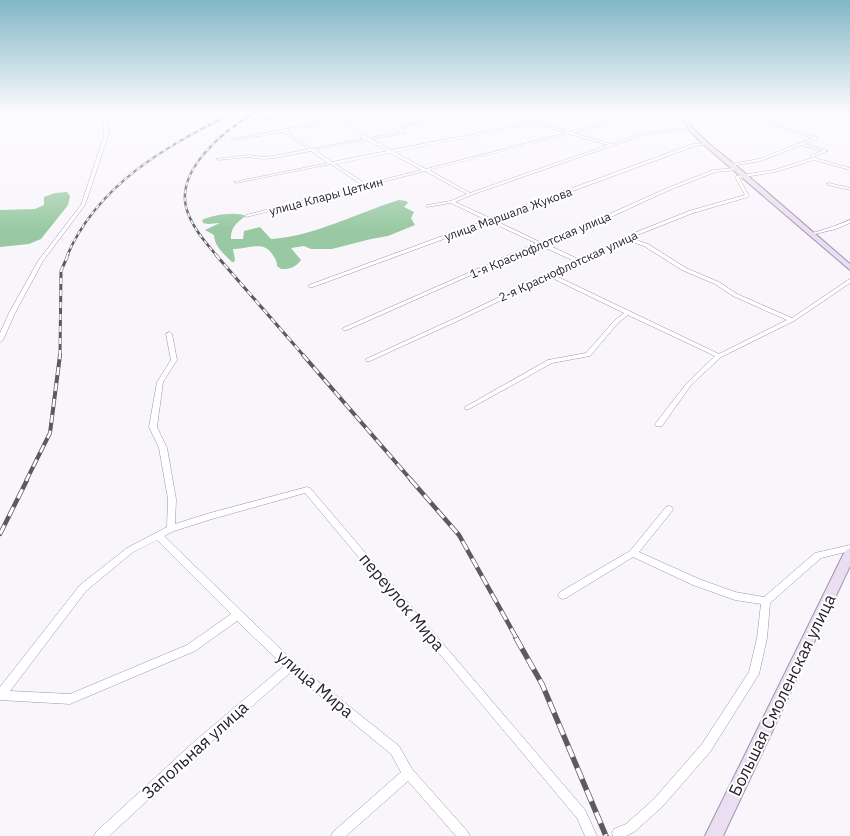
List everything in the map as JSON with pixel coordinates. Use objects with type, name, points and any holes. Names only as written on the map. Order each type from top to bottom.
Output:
[{"type":"main road","points":[[716,152],[850,268]]},
{"type":"main road","name":"Большая Смоленская улица","points":[[714,836],[850,554]]},
{"type":"street","points":[[0,340],[9,319],[41,261],[82,205],[100,152]]},
{"type":"street","points":[[218,160],[248,156],[264,158],[299,152]]},
{"type":"street","points":[[314,152],[364,186]]},
{"type":"street","points":[[236,182],[327,163],[331,164],[392,152]]},
{"type":"street","points":[[392,152],[470,194]]},
{"type":"street","name":"улица Клары Цеткин","points":[[248,216],[494,152]]},
{"type":"street","points":[[428,206],[452,202],[470,194],[592,152]]},
{"type":"street","name":"улица Маршала Жукова","points":[[311,286],[675,152]]},
{"type":"street","name":"1-я Краснофлотская улица","points":[[345,329],[538,244],[609,216],[714,171],[760,160],[780,152]]},
{"type":"street","points":[[814,159],[812,156],[823,152]]},
{"type":"street","points":[[744,175],[775,171],[814,159],[850,169]]},
{"type":"street","name":"2-я Краснофлотская улица","points":[[368,360],[626,238],[691,212],[747,196],[737,177],[744,175]]},
{"type":"street","points":[[829,184],[850,189]]},
{"type":"street","points":[[452,202],[538,244],[577,261]]},
{"type":"street","points":[[811,234],[834,228],[850,221]]},
{"type":"street","points":[[626,238],[646,245],[684,269],[717,283],[735,295],[792,320]]},
{"type":"street","points":[[550,275],[719,356]]},
{"type":"street","points":[[658,424],[689,384],[719,356],[792,320],[850,281]]},
{"type":"street","points":[[467,408],[550,361],[588,354],[616,322],[628,312]]},
{"type":"street","points":[[169,334],[174,360],[160,382],[153,427],[162,448],[172,499],[171,529]]},
{"type":"street","name":"переулок Мира","points":[[0,695],[83,588],[130,550],[171,529],[210,516],[307,490],[581,814],[592,836]]},
{"type":"street","points":[[564,595],[633,553],[669,509]]},
{"type":"street","name":"улица Мира","points":[[158,536],[291,666],[395,750],[408,773],[464,836]]},
{"type":"street","points":[[633,553],[715,589],[735,596],[766,601]]},
{"type":"street","points":[[618,833],[630,828],[658,803],[706,748],[754,674],[762,638],[766,601],[818,555],[850,554]]},
{"type":"street","points":[[0,695],[70,699],[191,648],[238,615]]},
{"type":"street","name":"Запольная улица","points":[[100,836],[199,745],[291,666]]},
{"type":"street","points":[[337,836],[408,773]]},
{"type":"green space","points":[[67,192],[70,196],[68,205],[41,239],[29,244],[0,247],[0,210],[35,209],[44,205],[44,197],[55,193]]},
{"type":"green space","points":[[399,200],[406,201],[408,203],[404,207],[414,212],[411,218],[415,225],[388,236],[332,249],[311,249],[304,246],[291,248],[301,260],[292,268],[287,269],[281,269],[277,266],[276,260],[269,250],[260,246],[233,249],[235,260],[232,262],[218,247],[214,239],[214,235],[205,230],[220,223],[208,224],[203,223],[202,220],[224,214],[246,216],[233,228],[231,239],[243,239],[244,231],[260,227],[271,239],[288,237],[320,229]]},
{"type":"railway","points":[[67,256],[80,231],[96,208],[115,188],[136,170],[162,152]]},
{"type":"railway","points":[[206,152],[196,165],[189,178],[185,192],[186,207],[191,221],[217,256]]},
{"type":"railway","points":[[60,356],[61,271],[68,255]]},
{"type":"railway","points":[[216,255],[304,356]]},
{"type":"railway","points":[[26,481],[50,433],[60,355]]},
{"type":"railway","points":[[303,355],[412,481]]},
{"type":"railway","points":[[0,534],[27,480]]},
{"type":"railway","points":[[411,480],[459,535],[517,639]]},
{"type":"railway","points":[[516,638],[542,684],[606,836]]}]
